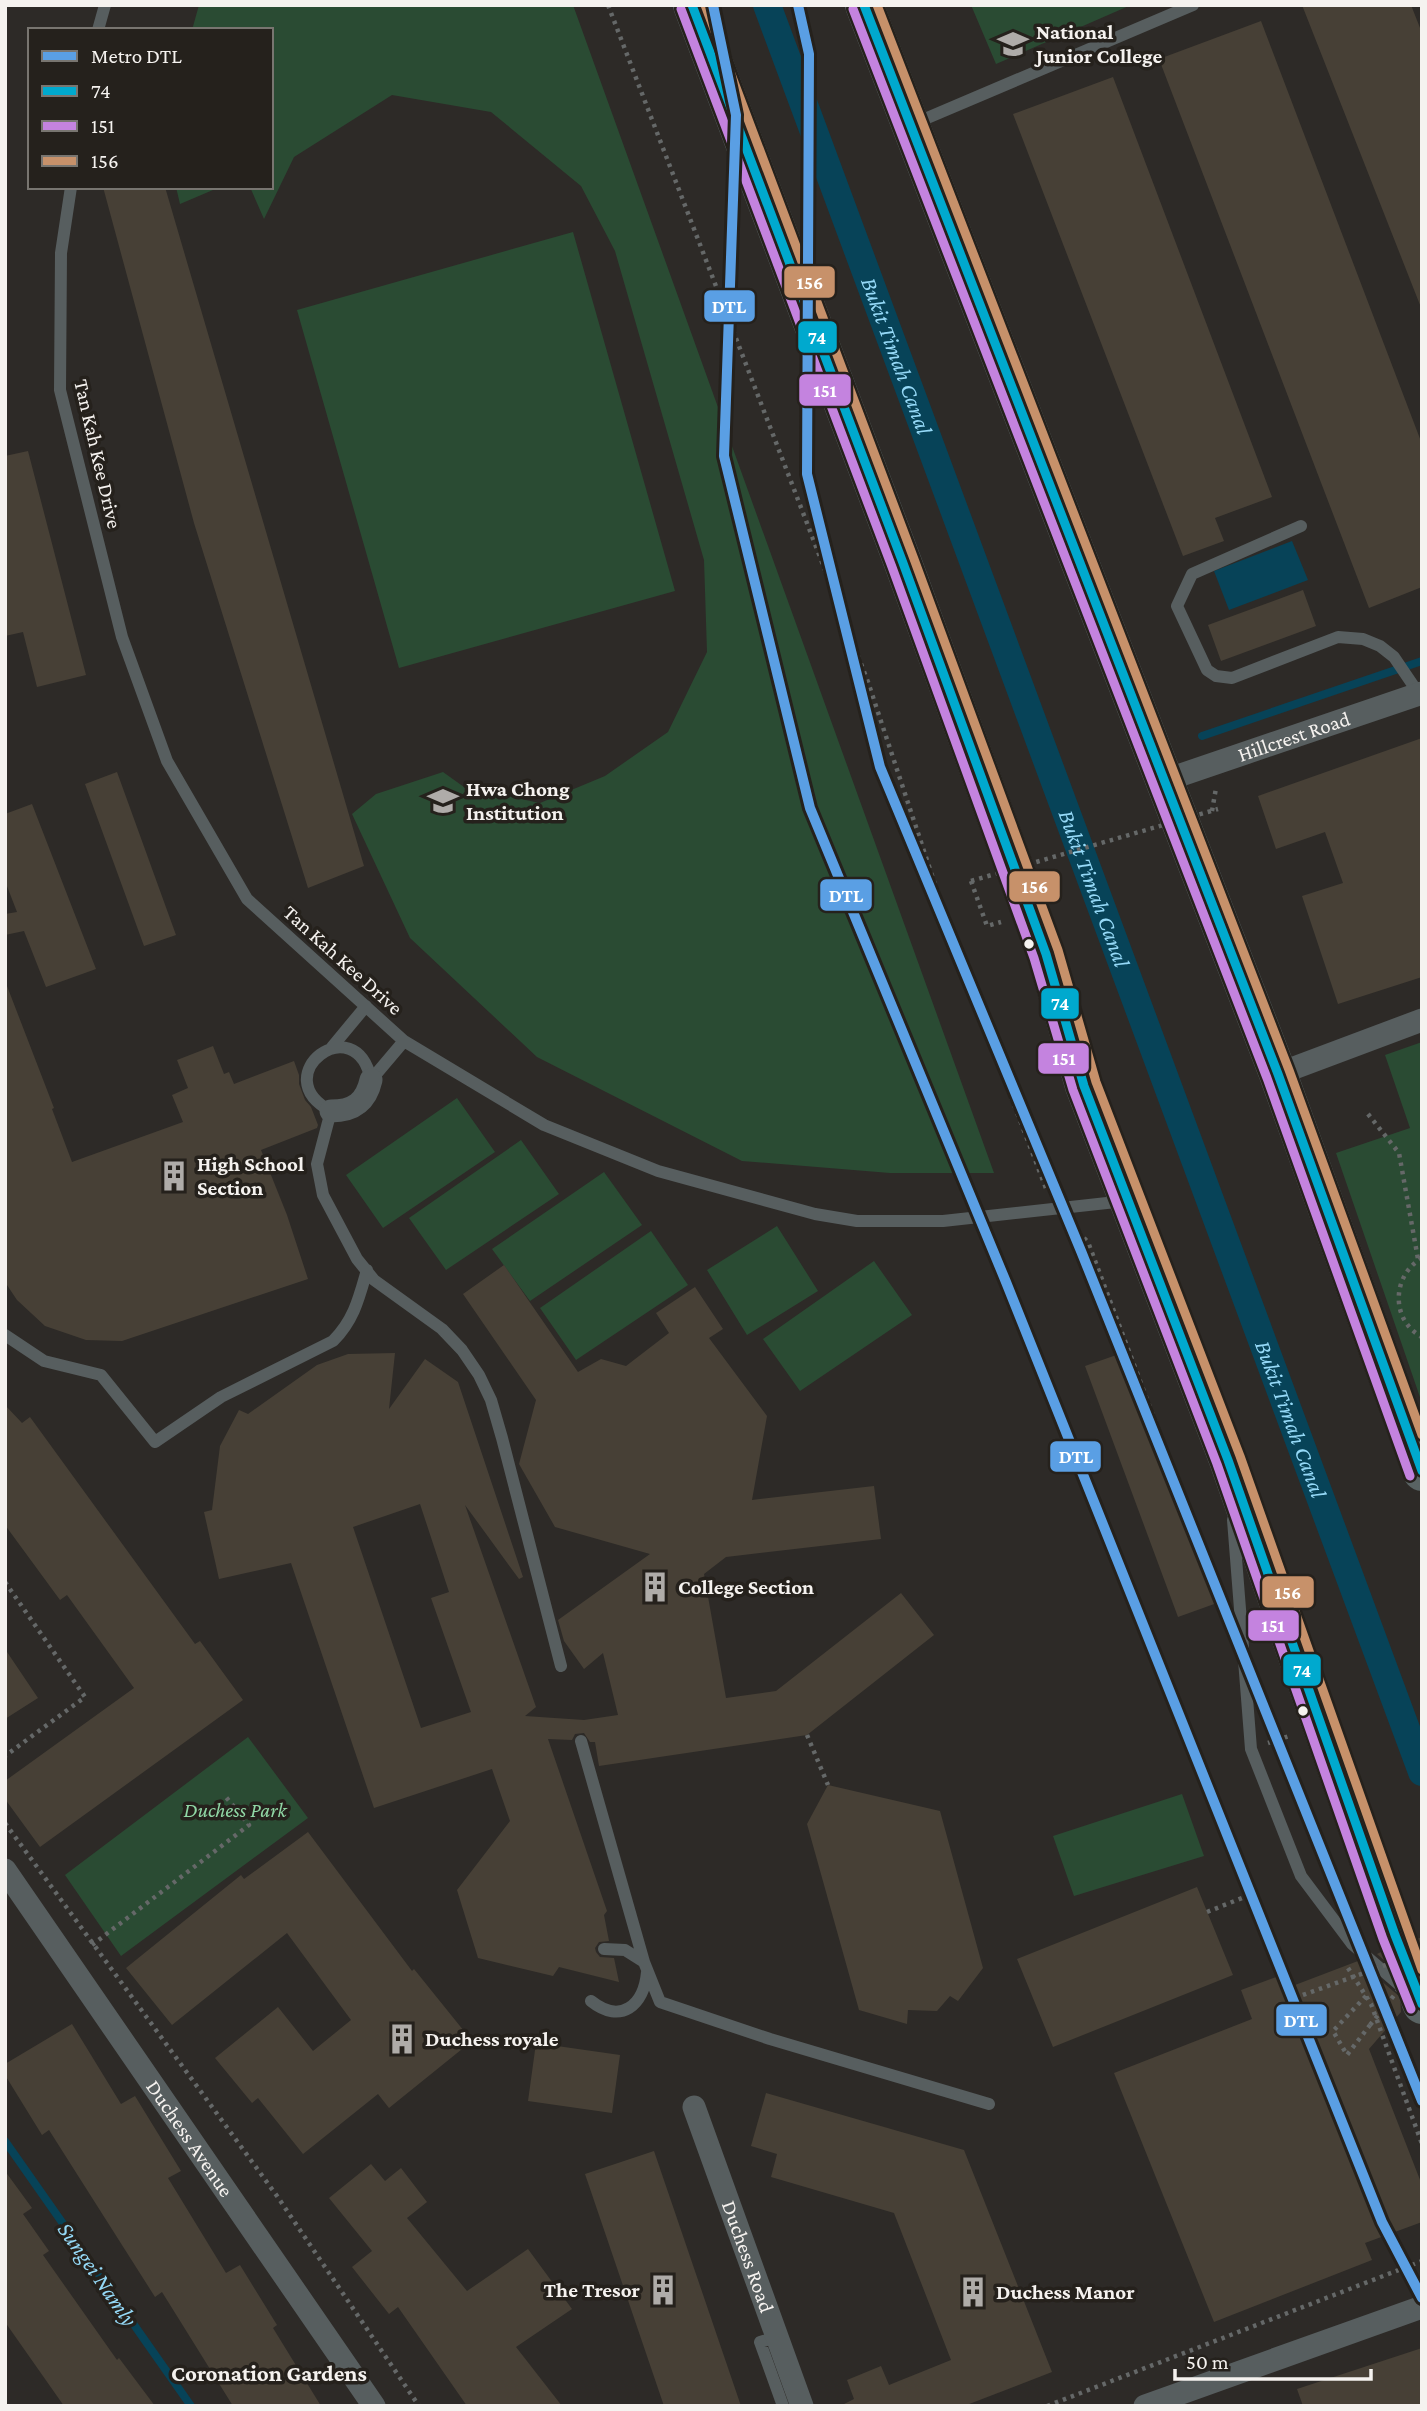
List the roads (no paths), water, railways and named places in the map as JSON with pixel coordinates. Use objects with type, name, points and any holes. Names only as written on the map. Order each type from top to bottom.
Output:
[{"type":"highway","points":[[692,5],[903,563],[1039,934],[1084,1086],[1127,1201],[1184,1340],[1413,1949]]},
{"type":"highway","points":[[864,5],[1278,1074],[1422,1472]]},
{"type":"street","name":"Hillcrest Road","points":[[1166,780],[1416,688]]},
{"type":"street","points":[[1278,1074],[1422,1020]]},
{"type":"street","points":[[331,1111],[346,1111],[359,1105],[368,1094],[371,1080]]},
{"type":"street","name":"Duchess Avenue","points":[[5,1870],[374,2406]]},
{"type":"street","name":"Duchess Road","points":[[694,2107],[802,2406]]},
{"type":"street","points":[[1145,2406],[1422,2307]]},
{"type":"lane","points":[[99,28],[105,5]]},
{"type":"lane","points":[[910,125],[1194,5]]},
{"type":"lane","name":"Tan Kah Kee Drive","points":[[71,189],[61,253],[61,390],[122,637],[167,761],[247,899],[404,1041],[544,1125],[658,1171],[815,1214],[857,1221],[943,1221],[1127,1201]]},
{"type":"lane","points":[[1301,526],[1192,574],[1177,606],[1207,670],[1216,676],[1232,678],[1338,637],[1363,639],[1380,646],[1394,657],[1416,688]]},
{"type":"lane","points":[[366,1006],[332,1047],[319,1054],[310,1065],[306,1079],[309,1093],[318,1104],[331,1111],[317,1164],[323,1195],[357,1259],[374,1280],[442,1329],[462,1350],[479,1375],[491,1400],[502,1438],[561,1666]]},
{"type":"lane","points":[[371,1080],[404,1041]]},
{"type":"lane","points":[[332,1047],[346,1048],[360,1054],[369,1066],[371,1080]]},
{"type":"lane","points":[[5,1335],[44,1361],[101,1375],[155,1442],[221,1397],[333,1341],[346,1328],[356,1310],[367,1270]]},
{"type":"lane","points":[[1228,1460],[1251,1749],[1301,1876],[1352,1944],[1421,2004]]},
{"type":"lane","points":[[581,1741],[645,1967],[660,2002],[770,2039],[989,2104]]},
{"type":"lane","points":[[604,1950],[625,1950],[645,1967]]},
{"type":"lane","points":[[591,2001],[609,2011],[629,2008],[643,1993],[645,1967]]},
{"type":"lane","points":[[776,2337],[760,2342],[783,2406]]},
{"type":"water","points":[[1292,541],[1308,580],[1229,610],[1214,571]]},
{"type":"waterway","name":"Bukit Timah Canal","points":[[767,5],[1422,1772]]},
{"type":"waterway","points":[[1202,736],[1422,661]]},
{"type":"waterway","name":"Sungei Namly","points":[[5,2141],[191,2406]]},
{"type":"tunnel","points":[[1395,1935],[1421,2003]]},
{"type":"metro line","name":"DTL","points":[[713,5],[736,115],[724,456],[810,808],[1006,1282],[1382,2222],[1422,2298]]},
{"type":"metro line","name":"DTL","points":[[798,5],[809,54],[807,474],[880,767],[1081,1251],[1422,2101]]},
{"type":"place","name":"National Junior College","points":[[1013,44]]},
{"type":"place","name":"Hwa Chong Institution","points":[[443,801]]},
{"type":"place","name":"High School Section","points":[[174,1176]]},
{"type":"place","name":"College Section","points":[[655,1587]]},
{"type":"place","name":"Duchess royale","points":[[402,2039]]},
{"type":"place","name":"The Tresor","points":[[663,2290]]},
{"type":"place","name":"Duchess Manor","points":[[973,2292]]},
{"type":"district","name":"Coronation Gardens","points":[[269,2373]]},
{"type":"park label","name":"Duchess Park","points":[[235,1810]]}]
